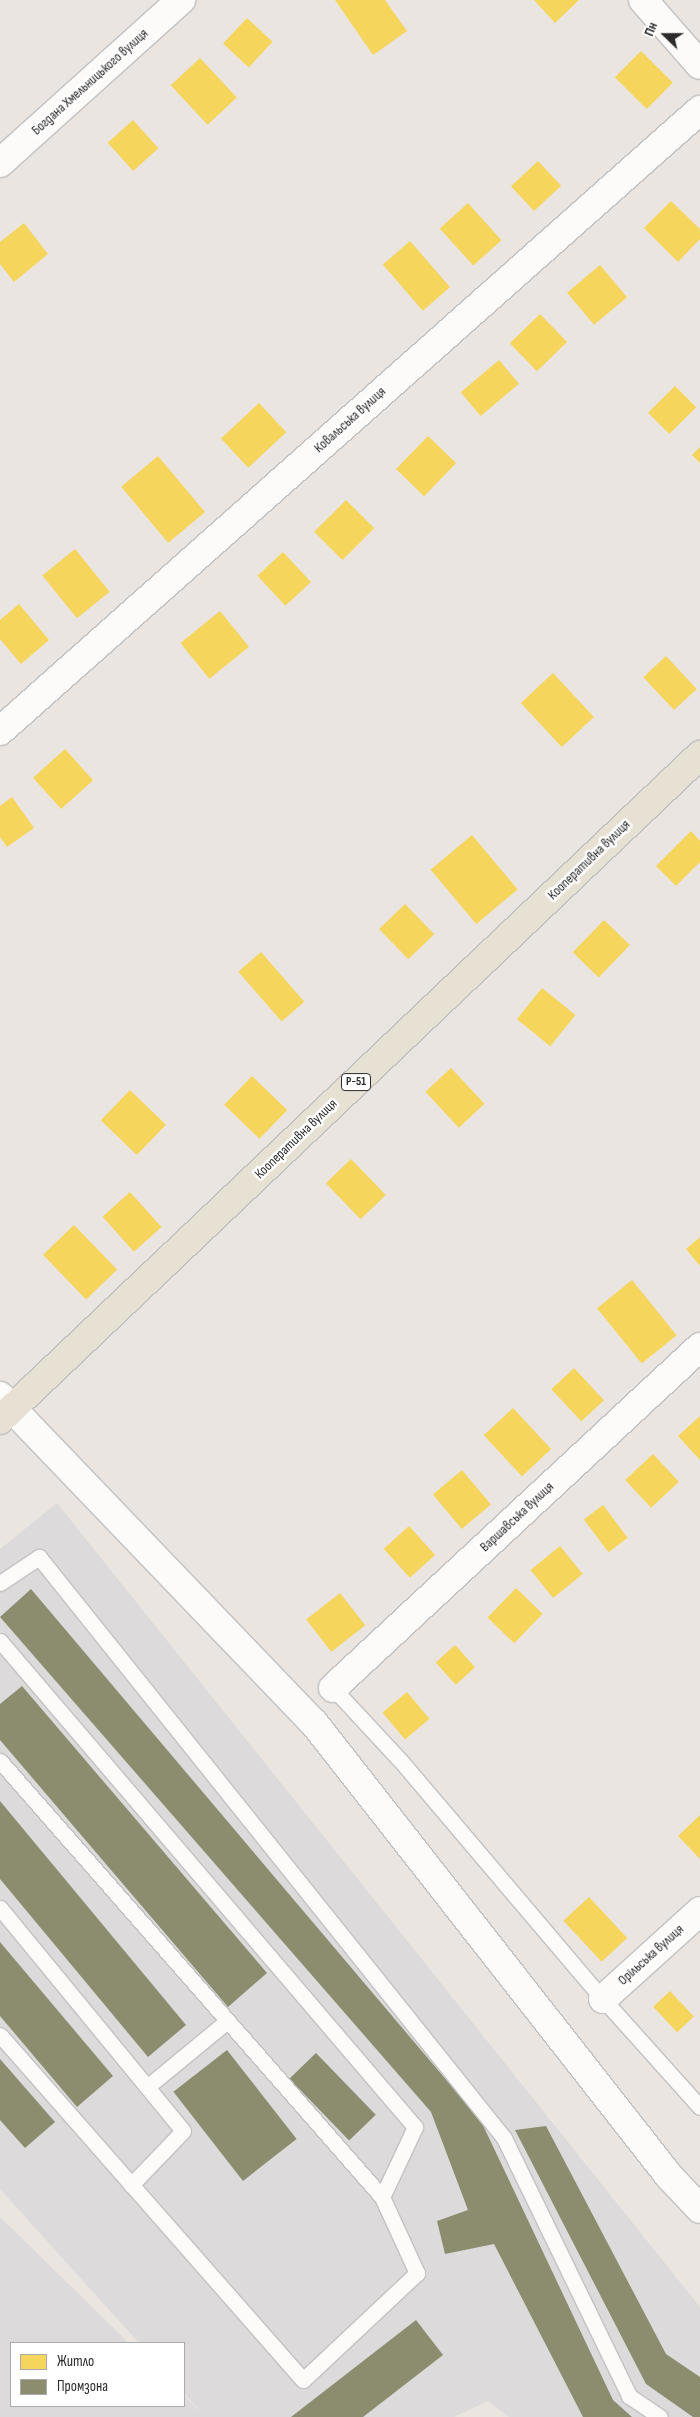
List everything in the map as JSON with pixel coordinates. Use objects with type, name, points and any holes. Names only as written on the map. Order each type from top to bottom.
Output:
[{"type":"main road","name":"Кооперативна вулиця","points":[[4,1408],[700,754]]},
{"type":"street","name":"Богдана Хмельницького вулиця","points":[[0,163],[181,0]]},
{"type":"street","points":[[643,0],[700,65]]},
{"type":"street","name":"Ковальська вулиця","points":[[0,731],[700,110]]},
{"type":"street","name":"Варшавська вулиця","points":[[333,1688],[700,1346]]},
{"type":"street","points":[[4,1408],[314,1723],[669,2176],[700,2209]]},
{"type":"street","name":"Орільська вулиця","points":[[603,1999],[700,1911]]},
{"type":"lane","points":[[0,1583],[39,1558],[504,2138],[629,2396],[660,2417]]},
{"type":"lane","points":[[0,1641],[415,2127],[382,2197]]},
{"type":"lane","points":[[333,1688],[400,1760],[603,1999],[700,2107]]},
{"type":"lane","points":[[0,1762],[382,2197],[417,2273],[303,2380],[0,2035]]},
{"type":"lane","points":[[0,1908],[183,2131],[132,2185]]},
{"type":"lane","points":[[147,2087],[228,2021]]},
{"type":"shaded area","points":[[57,1503],[700,2307],[700,2417],[509,2417],[488,2401],[454,2417],[0,2417],[0,2217],[128,2342],[10,2342],[10,2407],[185,2407],[185,2397],[202,2414],[185,2394],[185,2342],[138,2342],[0,2189],[0,1549]]},
{"type":"building: Житло","points":[[335,0],[385,0],[407,31],[373,55]]},
{"type":"building: Житло","points":[[534,0],[579,0],[555,23]]},
{"type":"building: Житло","points":[[247,18],[273,42],[249,67],[223,44]]},
{"type":"building: Житло","points":[[641,51],[673,83],[647,109],[615,77]]},
{"type":"building: Житло","points":[[200,58],[237,97],[208,125],[171,85]]},
{"type":"building: Житло","points":[[133,120],[158,148],[133,171],[108,143]]},
{"type":"building: Житло","points":[[538,161],[561,186],[534,211],[511,186]]},
{"type":"building: Житло","points":[[671,201],[700,229],[700,239],[678,262],[644,228]]},
{"type":"building: Житло","points":[[468,203],[501,240],[473,266],[440,228]]},
{"type":"building: Житло","points":[[24,223],[48,254],[14,282],[0,264],[0,242]]},
{"type":"building: Житло","points":[[410,241],[450,287],[423,311],[383,265]]},
{"type":"building: Житло","points":[[600,265],[627,297],[594,325],[567,293]]},
{"type":"building: Житло","points":[[540,314],[567,342],[537,371],[510,343]]},
{"type":"building: Житло","points":[[499,360],[519,384],[481,416],[461,392]]},
{"type":"building: Житло","points":[[675,386],[696,407],[669,434],[648,413]]},
{"type":"building: Житло","points":[[259,403],[286,432],[248,468],[221,438]]},
{"type":"building: Житло","points":[[428,436],[456,463],[424,496],[396,469]]},
{"type":"building: Житло","points":[[700,447],[700,463],[692,455]]},
{"type":"building: Житло","points":[[158,456],[205,512],[168,543],[121,487]]},
{"type":"building: Житло","points":[[346,500],[374,528],[342,560],[314,532]]},
{"type":"building: Житло","points":[[75,549],[110,592],[77,618],[42,575]]},
{"type":"building: Житло","points":[[283,552],[311,582],[285,606],[257,576]]},
{"type":"building: Житло","points":[[19,604],[49,640],[21,664],[0,639],[0,620]]},
{"type":"building: Житло","points":[[220,611],[249,647],[209,679],[180,643]]},
{"type":"building: Житло","points":[[666,656],[697,689],[674,710],[643,677]]},
{"type":"building: Житло","points":[[553,673],[594,717],[562,747],[521,703]]},
{"type":"building: Житло","points":[[65,749],[93,780],[61,809],[33,778]]},
{"type":"building: Житло","points":[[12,797],[34,828],[7,847],[0,837],[0,806]]},
{"type":"building: Житло","points":[[691,831],[700,841],[700,862],[676,886],[656,866]]},
{"type":"building: Житло","points":[[472,835],[518,889],[476,924],[431,870]]},
{"type":"building: Житло","points":[[405,904],[434,934],[408,959],[379,929]]},
{"type":"building: Житло","points":[[604,920],[630,945],[599,977],[573,952]]},
{"type":"building: Житло","points":[[261,952],[304,1002],[282,1021],[238,972]]},
{"type":"building: Житло","points":[[542,988],[575,1015],[550,1046],[517,1019]]},
{"type":"building: Житло","points":[[451,1068],[484,1104],[459,1128],[425,1092]]},
{"type":"building: Житло","points":[[252,1076],[287,1110],[259,1139],[224,1105]]},
{"type":"building: Житло","points":[[130,1090],[166,1125],[137,1155],[101,1120]]},
{"type":"building: Житло","points":[[351,1159],[386,1195],[361,1219],[326,1183]]},
{"type":"building: Житло","points":[[130,1192],[161,1227],[134,1252],[103,1217]]},
{"type":"building: Житло","points":[[74,1225],[117,1270],[86,1299],[43,1255]]},
{"type":"building: Житло","points":[[700,1237],[700,1266],[686,1249]]},
{"type":"building: Житло","points":[[632,1280],[677,1335],[642,1363],[597,1308]]},
{"type":"building: Житло","points":[[574,1368],[604,1400],[581,1421],[551,1389]]},
{"type":"building: Житло","points":[[513,1408],[551,1449],[522,1476],[484,1435]]},
{"type":"building: Житло","points":[[700,1416],[700,1460],[678,1436]]},
{"type":"building: Житло","points":[[653,1454],[679,1482],[651,1508],[625,1480]]},
{"type":"building: Житло","points":[[462,1470],[491,1504],[462,1529],[433,1494]]},
{"type":"building: Житло","points":[[603,1505],[628,1538],[609,1552],[584,1519]]},
{"type":"building: Житло","points":[[409,1526],[435,1555],[410,1578],[384,1549]]},
{"type":"building: Житло","points":[[560,1546],[583,1574],[553,1598],[530,1570]]},
{"type":"building: Житло","points":[[516,1588],[543,1614],[514,1643],[488,1617]]},
{"type":"building: Житло","points":[[340,1593],[365,1625],[331,1652],[306,1619]]},
{"type":"building: Житло","points":[[455,1645],[475,1667],[456,1685],[436,1662]]},
{"type":"building: Житло","points":[[407,1692],[429,1719],[405,1739],[382,1713]]},
{"type":"building: Житло","points":[[700,1815],[700,1859],[678,1836]]},
{"type":"building: Житло","points":[[589,1897],[627,1938],[602,1962],[563,1921]]},
{"type":"building: Житло","points":[[670,1991],[694,2017],[677,2032],[653,2007]]},
{"type":"building: Промзона","points":[[31,1589],[481,2121],[613,2400],[632,2417],[583,2417],[494,2244],[445,2254],[437,2221],[468,2210],[431,2112],[0,1617]]},
{"type":"building: Промзона","points":[[22,1686],[267,1973],[228,2007],[0,1740],[0,1704]]},
{"type":"building: Промзона","points":[[0,1801],[186,2025],[148,2057],[0,1879]]},
{"type":"building: Промзона","points":[[0,1942],[113,2076],[77,2107],[0,2016]]},
{"type":"building: Промзона","points":[[227,2050],[297,2139],[243,2181],[173,2092]]},
{"type":"building: Промзона","points":[[316,2053],[376,2115],[349,2141],[289,2079]]},
{"type":"building: Промзона","points":[[0,2059],[55,2122],[25,2148],[0,2120]]},
{"type":"building: Промзона","points":[[546,2126],[666,2354],[700,2377],[700,2417],[693,2417],[646,2384],[515,2130]]},
{"type":"building: Промзона","points":[[416,2320],[443,2355],[363,2417],[291,2417]]}]
